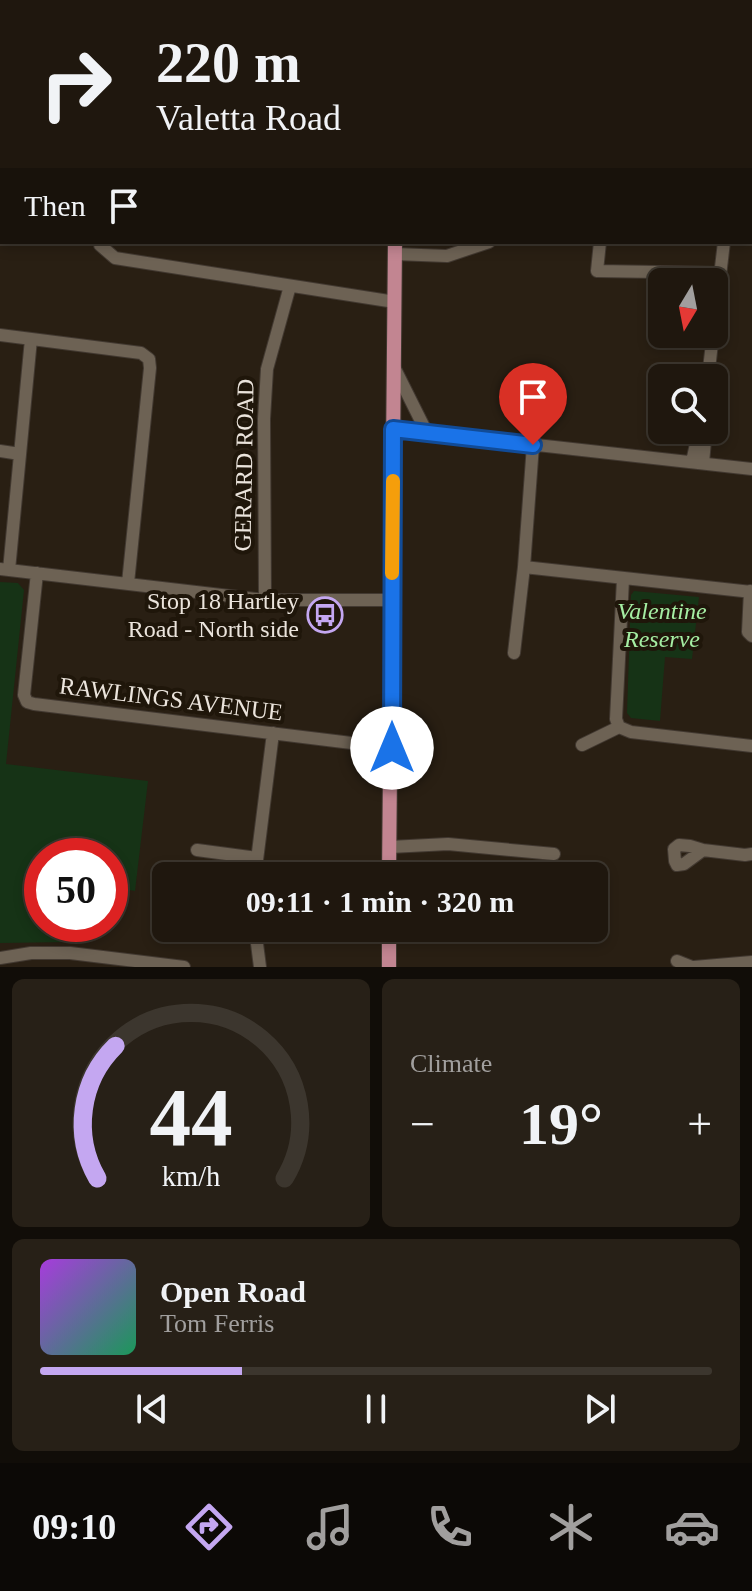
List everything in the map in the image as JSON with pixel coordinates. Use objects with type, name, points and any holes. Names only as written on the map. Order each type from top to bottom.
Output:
[{"type":"main road","points":[[389,862],[395,248]]},
{"type":"main road","points":[[389,942],[389,967]]},
{"type":"street","points":[[100,244],[115,258],[395,302]]},
{"type":"street","points":[[395,248],[447,256],[483,244]]},
{"type":"street","points":[[600,244],[597,271],[648,272]]},
{"type":"street","points":[[721,268],[724,244]]},
{"type":"street","name":"GERARD ROAD","points":[[265,600],[264,419],[267,369],[290,286]]},
{"type":"street","points":[[0,335],[141,353],[149,359],[128,583]]},
{"type":"street","points":[[31,339],[20,454],[4,569],[265,600],[392,600]]},
{"type":"street","points":[[394,367],[427,433]]},
{"type":"street","points":[[393,429],[752,469]]},
{"type":"street","points":[[698,462],[699,444]]},
{"type":"street","points":[[698,462],[702,444]]},
{"type":"street","points":[[514,653],[533,445]]},
{"type":"street","points":[[0,451],[20,454]]},
{"type":"street","points":[[524,567],[751,592],[748,632],[752,636]]},
{"type":"street","name":"RAWLINGS AVENUE","points":[[37,573],[24,695],[27,702],[392,748]]},
{"type":"street","points":[[623,579],[616,719],[619,727],[631,732],[752,746]]},
{"type":"street","points":[[582,745],[619,727]]},
{"type":"street","points":[[257,862],[273,733]]},
{"type":"street","points":[[390,847],[448,844],[554,854]]},
{"type":"street","points":[[197,850],[257,858]]},
{"type":"street","points":[[703,850],[752,854]]},
{"type":"street","points":[[257,942],[260,967]]},
{"type":"street","points":[[4,961],[31,953],[57,953],[184,967]]},
{"type":"street","points":[[677,961],[693,967],[752,962]]},
{"type":"green space","points":[[0,582],[18,583],[24,590],[6,764],[148,781],[135,891],[128,890],[128,838],[24,838],[24,942],[71,942],[0,943]]},
{"type":"green space","name":"Valentine Reserve","points":[[634,591],[699,597],[692,659],[665,657],[660,721],[631,718],[627,713],[631,595]]},
{"type":"slow traffic","points":[[392,573],[393,481]]},
{"type":"place","name":"Stop 18 Hartley Road - North side","points":[[325,615]]},
{"type":"route","points":[[392,748],[393,429],[533,445]]}]
